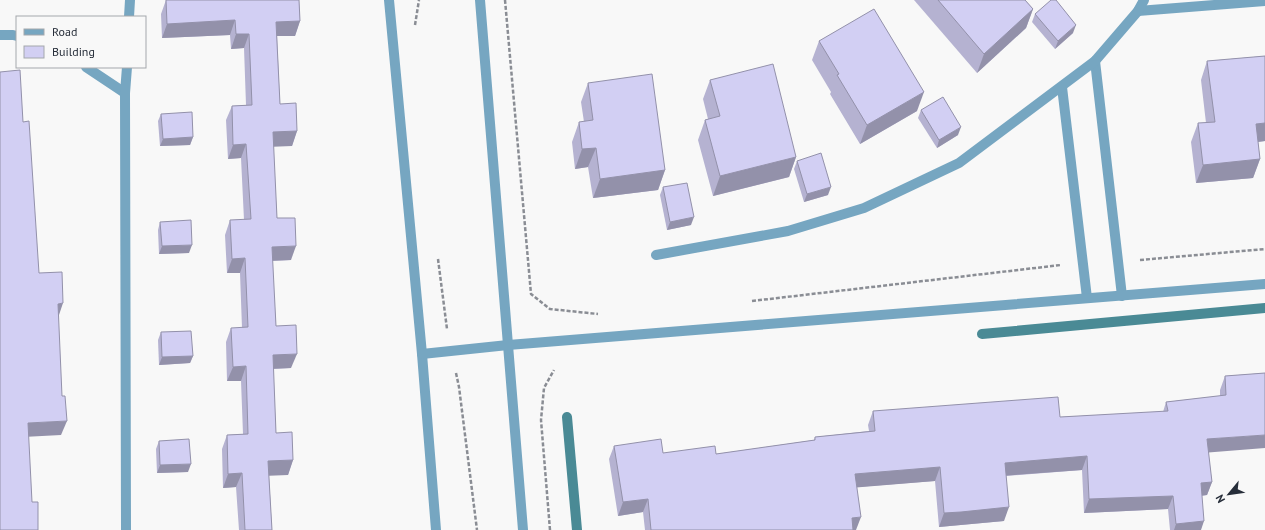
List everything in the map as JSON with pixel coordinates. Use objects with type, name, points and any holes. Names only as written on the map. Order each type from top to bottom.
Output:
[{"type":"street","points":[[129,16],[130,0]]},
{"type":"street","points":[[389,0],[422,354],[436,530]]},
{"type":"street","points":[[480,0],[523,530]]},
{"type":"street","points":[[656,255],[788,231],[864,208],[959,163],[1095,61],[1138,11],[1144,0]]},
{"type":"street","points":[[1138,11],[1265,1]]},
{"type":"street","points":[[0,35],[16,36]]},
{"type":"street","points":[[1095,61],[1122,296]]},
{"type":"street","points":[[88,68],[125,93]]},
{"type":"street","points":[[126,530],[125,93],[127,68]]},
{"type":"street","points":[[1062,87],[1087,298]]},
{"type":"street","points":[[422,354],[1265,284]]},
{"type":"path","points":[[415,27],[419,0]]},
{"type":"path","points":[[505,0],[531,294],[550,309],[605,314]]},
{"type":"path","points":[[1117,262],[1265,249]]},
{"type":"path","points":[[437,252],[442,299],[459,387],[477,530]]},
{"type":"path","points":[[748,301],[1083,264]]},
{"type":"path","points":[[550,530],[541,420],[544,388],[554,370]]},
{"type":"building","points":[[166,0],[299,0],[300,21],[276,22],[280,104],[296,103],[297,131],[273,132],[277,218],[295,218],[296,246],[272,247],[276,326],[296,325],[297,354],[273,355],[276,433],[292,432],[293,460],[268,461],[272,530],[245,530],[242,473],[228,474],[227,435],[248,434],[246,366],[233,367],[231,328],[248,327],[245,258],[232,259],[230,220],[251,219],[246,144],[233,145],[232,106],[252,105],[249,34],[236,34],[235,20],[167,24]]},
{"type":"building","points":[[938,0],[1025,0],[1033,9],[984,54]]},
{"type":"building","points":[[1051,0],[1056,0],[1076,25],[1058,41],[1035,14]]},
{"type":"building","points":[[874,9],[924,92],[867,125],[837,75],[839,74],[819,41]]},
{"type":"building","points":[[1265,56],[1265,123],[1256,124],[1260,159],[1203,165],[1198,123],[1215,122],[1207,61]]},
{"type":"building","points":[[773,64],[796,157],[720,176],[705,120],[720,116],[710,80]]},
{"type":"building","points":[[20,70],[23,122],[29,121],[39,273],[62,272],[63,303],[58,304],[62,396],[65,396],[67,421],[28,423],[32,502],[38,502],[38,530],[0,530],[0,72]]},
{"type":"building","points":[[652,74],[665,170],[600,179],[596,148],[582,149],[579,122],[593,120],[588,83]]},
{"type":"building","points":[[943,97],[961,127],[939,140],[921,110]]},
{"type":"building","points":[[192,112],[193,137],[163,139],[161,114]]},
{"type":"building","points":[[821,153],[831,187],[807,194],[797,161]]},
{"type":"building","points":[[687,183],[694,217],[670,222],[663,187]]},
{"type":"building","points":[[191,220],[192,245],[162,246],[160,222]]},
{"type":"building","points":[[191,331],[193,356],[162,357],[161,332]]},
{"type":"building","points":[[1265,373],[1265,435],[1207,439],[1212,482],[1201,483],[1204,521],[1176,524],[1173,496],[1089,499],[1087,456],[1005,463],[1009,507],[944,513],[940,467],[855,474],[861,517],[852,518],[853,530],[651,530],[648,499],[623,502],[614,446],[661,439],[663,453],[715,446],[716,454],[815,440],[815,437],[875,431],[873,411],[1058,397],[1060,417],[1168,411],[1166,402],[1226,395],[1225,376]]},
{"type":"building","points":[[189,439],[191,464],[160,465],[159,441]]},
{"type":"waterway","points":[[982,334],[1265,308]]},
{"type":"waterway","points":[[567,417],[577,530]]}]
